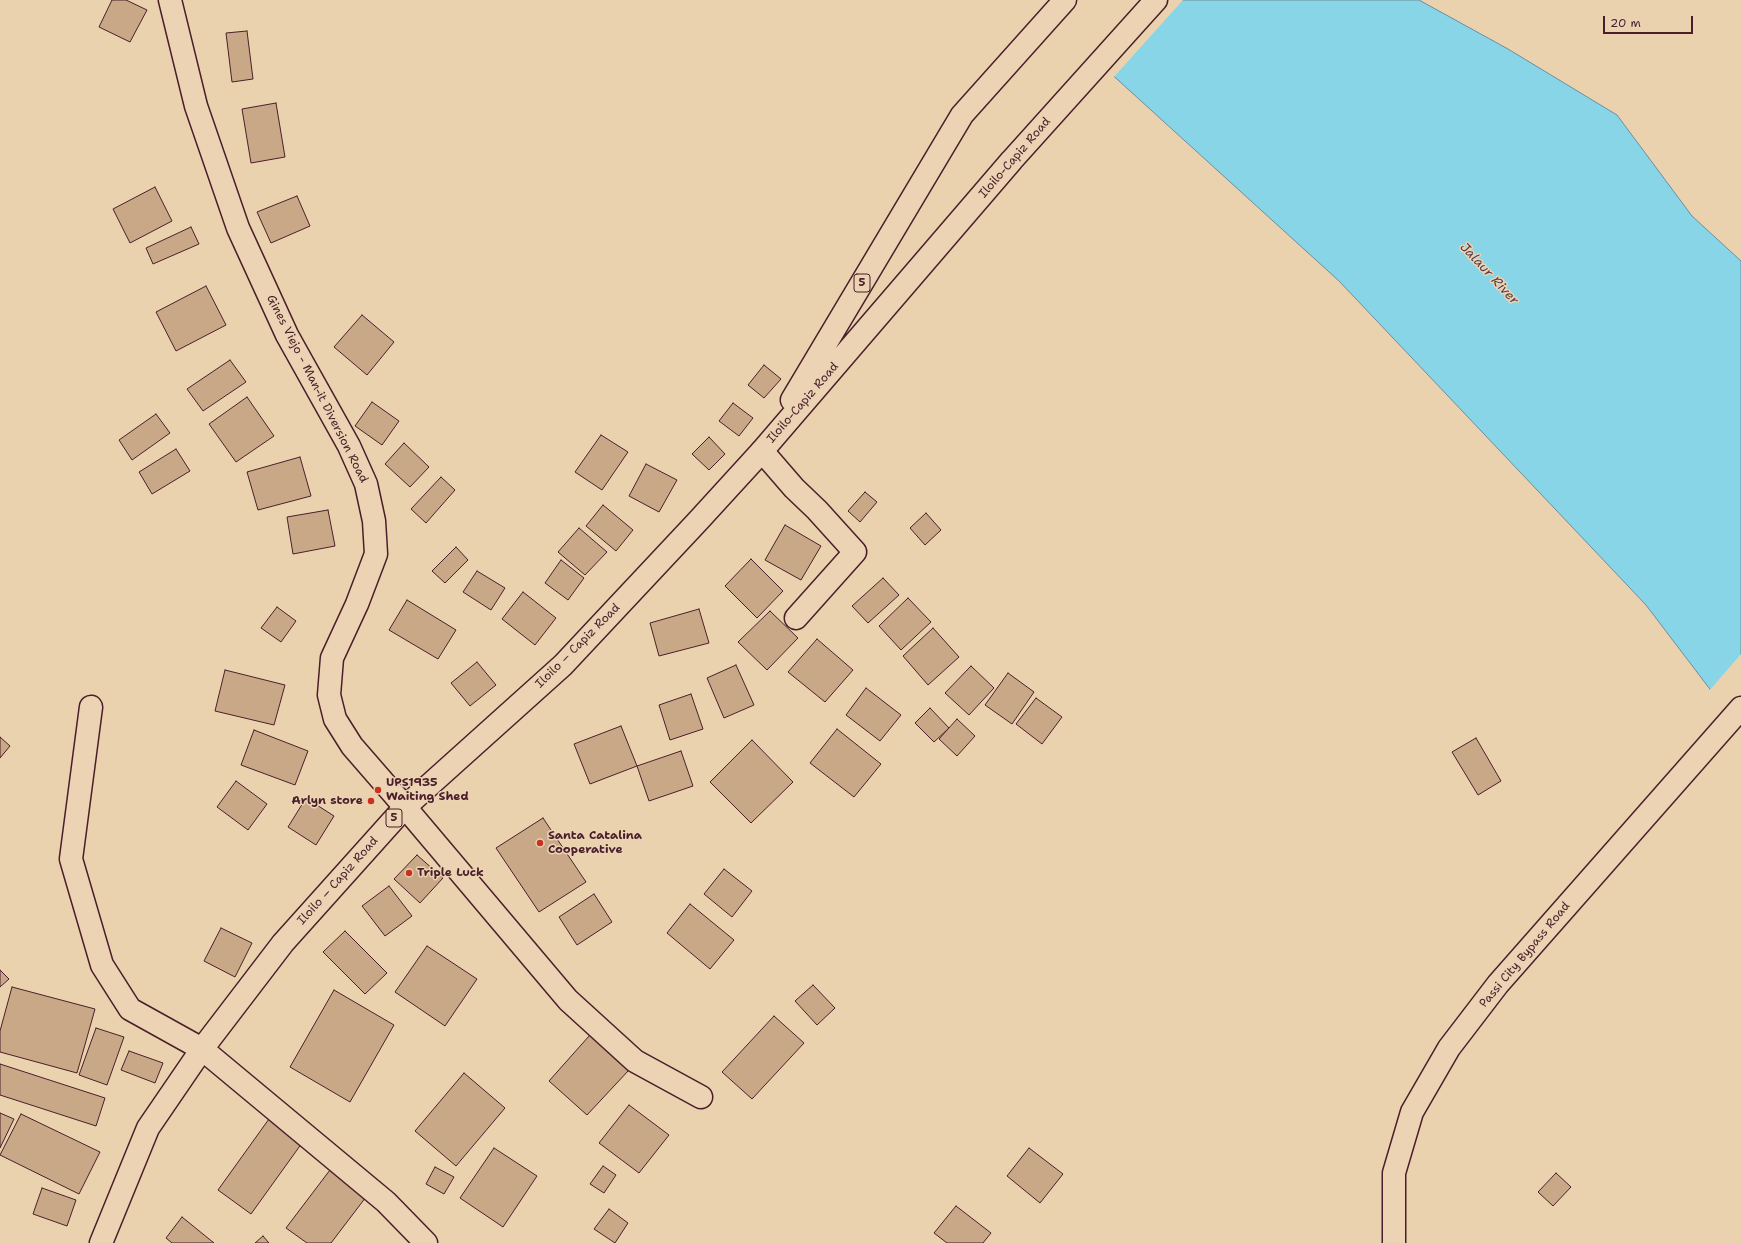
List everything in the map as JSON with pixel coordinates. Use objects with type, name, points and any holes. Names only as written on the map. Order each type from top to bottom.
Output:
[{"type":"main road","name":"Gines Viejo - Man-it Diversion Road","points":[[170,0],[196,106],[238,228],[287,335],[349,446],[366,484],[374,521],[376,554],[357,604],[332,658],[329,695],[335,719],[352,746],[568,1000],[635,1061],[701,1097]]},
{"type":"main road","name":"Iloilo-Capiz Road","points":[[762,451],[962,115],[1065,0]]},
{"type":"main road","name":"Iloilo-Capiz Road","points":[[762,451],[1012,160],[1156,0]]},
{"type":"main road","name":"Iloilo – Capiz Road","points":[[101,1243],[148,1128],[202,1049],[283,943],[405,807],[563,665],[762,451]]},
{"type":"main road","points":[[762,451],[794,488],[817,510],[855,552],[796,618]]},
{"type":"main road","points":[[91,707],[71,859],[102,965],[130,1009],[202,1049],[386,1202],[426,1243]]},
{"type":"main road","name":"Passi City Bypass Road","points":[[1394,1243],[1394,1173],[1412,1112],[1449,1048],[1498,984],[1741,708]]},
{"type":"water","name":"Jalaur River","points":[[1030,0],[1419,0],[1508,49],[1617,115],[1692,216],[1741,261],[1741,730],[1646,605],[1339,281]]},
{"type":"pier","points":[[1028,0],[1183,0],[1113,78]]},
{"type":"pier","points":[[1741,654],[1741,732],[1709,691]]},
{"type":"building","points":[[112,0],[126,0],[147,10],[130,42],[99,27]]},
{"type":"building","points":[[247,31],[253,79],[232,82],[226,33]]},
{"type":"building","points":[[276,103],[285,157],[251,163],[242,109]]},
{"type":"building","points":[[155,187],[172,221],[130,243],[113,209]]},
{"type":"building","points":[[297,196],[310,226],[271,243],[257,212]]},
{"type":"building","points":[[191,227],[199,244],[153,264],[146,248]]},
{"type":"building","points":[[206,286],[226,325],[176,351],[156,312]]},
{"type":"building","points":[[362,315],[394,342],[367,375],[334,347]]},
{"type":"building","points":[[230,360],[246,382],[203,411],[187,389]]},
{"type":"building","points":[[764,365],[781,379],[764,398],[748,385]]},
{"type":"building","points":[[247,397],[274,436],[236,462],[209,424]]},
{"type":"building","points":[[372,402],[399,421],[382,445],[355,426]]},
{"type":"building","points":[[733,403],[753,418],[739,436],[719,421]]},
{"type":"building","points":[[156,414],[170,433],[132,460],[119,440]]},
{"type":"building","points":[[601,435],[628,452],[602,490],[575,472]]},
{"type":"building","points":[[709,437],[725,454],[709,470],[692,454]]},
{"type":"building","points":[[404,443],[429,467],[410,487],[385,464]]},
{"type":"building","points":[[176,449],[190,471],[152,494],[139,472]]},
{"type":"building","points":[[300,457],[311,496],[258,510],[247,472]]},
{"type":"building","points":[[646,464],[677,480],[659,512],[629,496]]},
{"type":"building","points":[[441,477],[455,490],[426,523],[411,509]]},
{"type":"building","points":[[865,492],[877,502],[860,522],[848,511]]},
{"type":"building","points":[[603,505],[633,530],[616,551],[586,526]]},
{"type":"building","points":[[328,510],[335,546],[293,554],[287,517]]},
{"type":"building","points":[[926,513],[941,530],[925,545],[910,528]]},
{"type":"building","points":[[785,525],[821,546],[801,580],[765,560]]},
{"type":"building","points":[[579,528],[607,552],[585,575],[558,552]]},
{"type":"building","points":[[456,547],[468,560],[445,583],[432,571]]},
{"type":"building","points":[[751,559],[783,591],[757,618],[725,586]]},
{"type":"building","points":[[561,560],[584,578],[568,600],[545,583]]},
{"type":"building","points":[[477,571],[505,588],[491,610],[463,592]]},
{"type":"building","points":[[883,578],[899,595],[868,623],[852,606]]},
{"type":"building","points":[[523,592],[556,618],[535,645],[502,619]]},
{"type":"building","points":[[908,598],[931,622],[901,650],[879,626]]},
{"type":"building","points":[[407,600],[456,630],[438,659],[389,630]]},
{"type":"building","points":[[277,607],[296,621],[281,642],[261,628]]},
{"type":"building","points":[[699,609],[709,643],[659,656],[650,623]]},
{"type":"building","points":[[770,611],[798,638],[767,670],[738,642]]},
{"type":"building","points":[[933,628],[959,657],[928,685],[903,656]]},
{"type":"building","points":[[817,639],[853,670],[825,702],[788,672]]},
{"type":"building","points":[[477,662],[496,685],[470,706],[451,683]]},
{"type":"building","points":[[736,665],[754,705],[724,718],[707,678]]},
{"type":"building","points":[[971,666],[994,688],[969,715],[945,693]]},
{"type":"building","points":[[225,670],[285,685],[274,725],[215,711]]},
{"type":"building","points":[[1008,673],[1034,692],[1012,724],[985,705]]},
{"type":"building","points":[[866,688],[901,715],[880,741],[846,715]]},
{"type":"building","points":[[691,694],[703,729],[670,740],[659,705]]},
{"type":"building","points":[[1036,698],[1062,717],[1042,744],[1016,724]]},
{"type":"building","points":[[930,708],[949,728],[934,742],[915,723]]},
{"type":"building","points":[[957,719],[975,736],[957,756],[939,739]]},
{"type":"building","points":[[621,726],[637,766],[590,784],[574,744]]},
{"type":"building","points":[[837,729],[881,764],[854,797],[810,763]]},
{"type":"building","points":[[254,730],[308,751],[295,785],[241,765]]},
{"type":"building","points":[[0,737],[10,746],[0,758]]},
{"type":"building","points":[[1476,738],[1501,781],[1478,795],[1452,752]]},
{"type":"building","points":[[752,740],[793,782],[751,823],[710,782]]},
{"type":"building","points":[[681,751],[693,786],[649,801],[637,766]]},
{"type":"building","points":[[236,781],[267,804],[248,830],[217,807]]},
{"type":"building","points":[[306,798],[334,816],[316,845],[288,827]]},
{"type":"building","points":[[543,818],[586,882],[539,912],[496,848]]},
{"type":"building","points":[[417,855],[443,878],[420,903],[394,879]]},
{"type":"building","points":[[724,869],[752,891],[732,917],[704,894]]},
{"type":"building","points":[[389,886],[412,916],[385,936],[362,906]]},
{"type":"building","points":[[594,894],[612,922],[577,945],[559,917]]},
{"type":"building","points":[[690,904],[734,940],[710,969],[667,933]]},
{"type":"building","points":[[221,928],[252,943],[235,977],[204,961]]},
{"type":"building","points":[[345,931],[387,973],[365,994],[323,952]]},
{"type":"building","points":[[427,946],[477,979],[445,1026],[395,992]]},
{"type":"building","points":[[0,970],[9,979],[0,987]]},
{"type":"building","points":[[813,985],[835,1008],[817,1025],[795,1001]]},
{"type":"building","points":[[12,987],[95,1009],[77,1073],[0,1052],[0,1031]]},
{"type":"building","points":[[334,990],[394,1025],[350,1102],[290,1067]]},
{"type":"building","points":[[774,1016],[804,1043],[752,1099],[722,1072]]},
{"type":"building","points":[[96,1028],[124,1037],[107,1085],[79,1075]]},
{"type":"building","points":[[590,1035],[629,1070],[587,1115],[549,1081]]},
{"type":"building","points":[[129,1051],[163,1063],[155,1083],[121,1070]]},
{"type":"building","points":[[0,1064],[105,1098],[96,1126],[0,1095]]},
{"type":"building","points":[[464,1073],[505,1108],[456,1166],[415,1131]]},
{"type":"building","points":[[629,1105],[669,1135],[639,1173],[599,1143]]},
{"type":"building","points":[[0,1113],[14,1119],[0,1148]]},
{"type":"building","points":[[21,1114],[100,1152],[79,1194],[0,1155]]},
{"type":"building","points":[[269,1119],[302,1143],[251,1214],[218,1190]]},
{"type":"building","points":[[494,1148],[537,1176],[503,1227],[460,1198]]},
{"type":"building","points":[[1029,1148],[1063,1174],[1040,1203],[1007,1176]]},
{"type":"building","points":[[603,1166],[616,1175],[604,1193],[590,1184]]},
{"type":"building","points":[[435,1167],[454,1177],[444,1194],[426,1184]]},
{"type":"building","points":[[330,1170],[366,1197],[331,1243],[307,1243],[286,1228]]},
{"type":"building","points":[[1556,1173],[1571,1187],[1553,1206],[1538,1192]]},
{"type":"building","points":[[42,1188],[76,1200],[67,1226],[33,1214]]},
{"type":"building","points":[[956,1206],[991,1233],[983,1243],[947,1243],[934,1233]]},
{"type":"building","points":[[609,1209],[628,1223],[615,1243],[594,1229]]},
{"type":"building","points":[[182,1217],[214,1243],[172,1243],[166,1238]]},
{"type":"building","points":[[263,1236],[269,1243],[255,1243]]},
{"type":"place","name":"UPS1935 Waiting Shed","points":[[378,790]]},
{"type":"place","name":"Arlyn store","points":[[371,801]]},
{"type":"place","name":"Santa Catalina Cooperative","points":[[540,843]]},
{"type":"place","name":"Triple Luck","points":[[409,873]]}]
